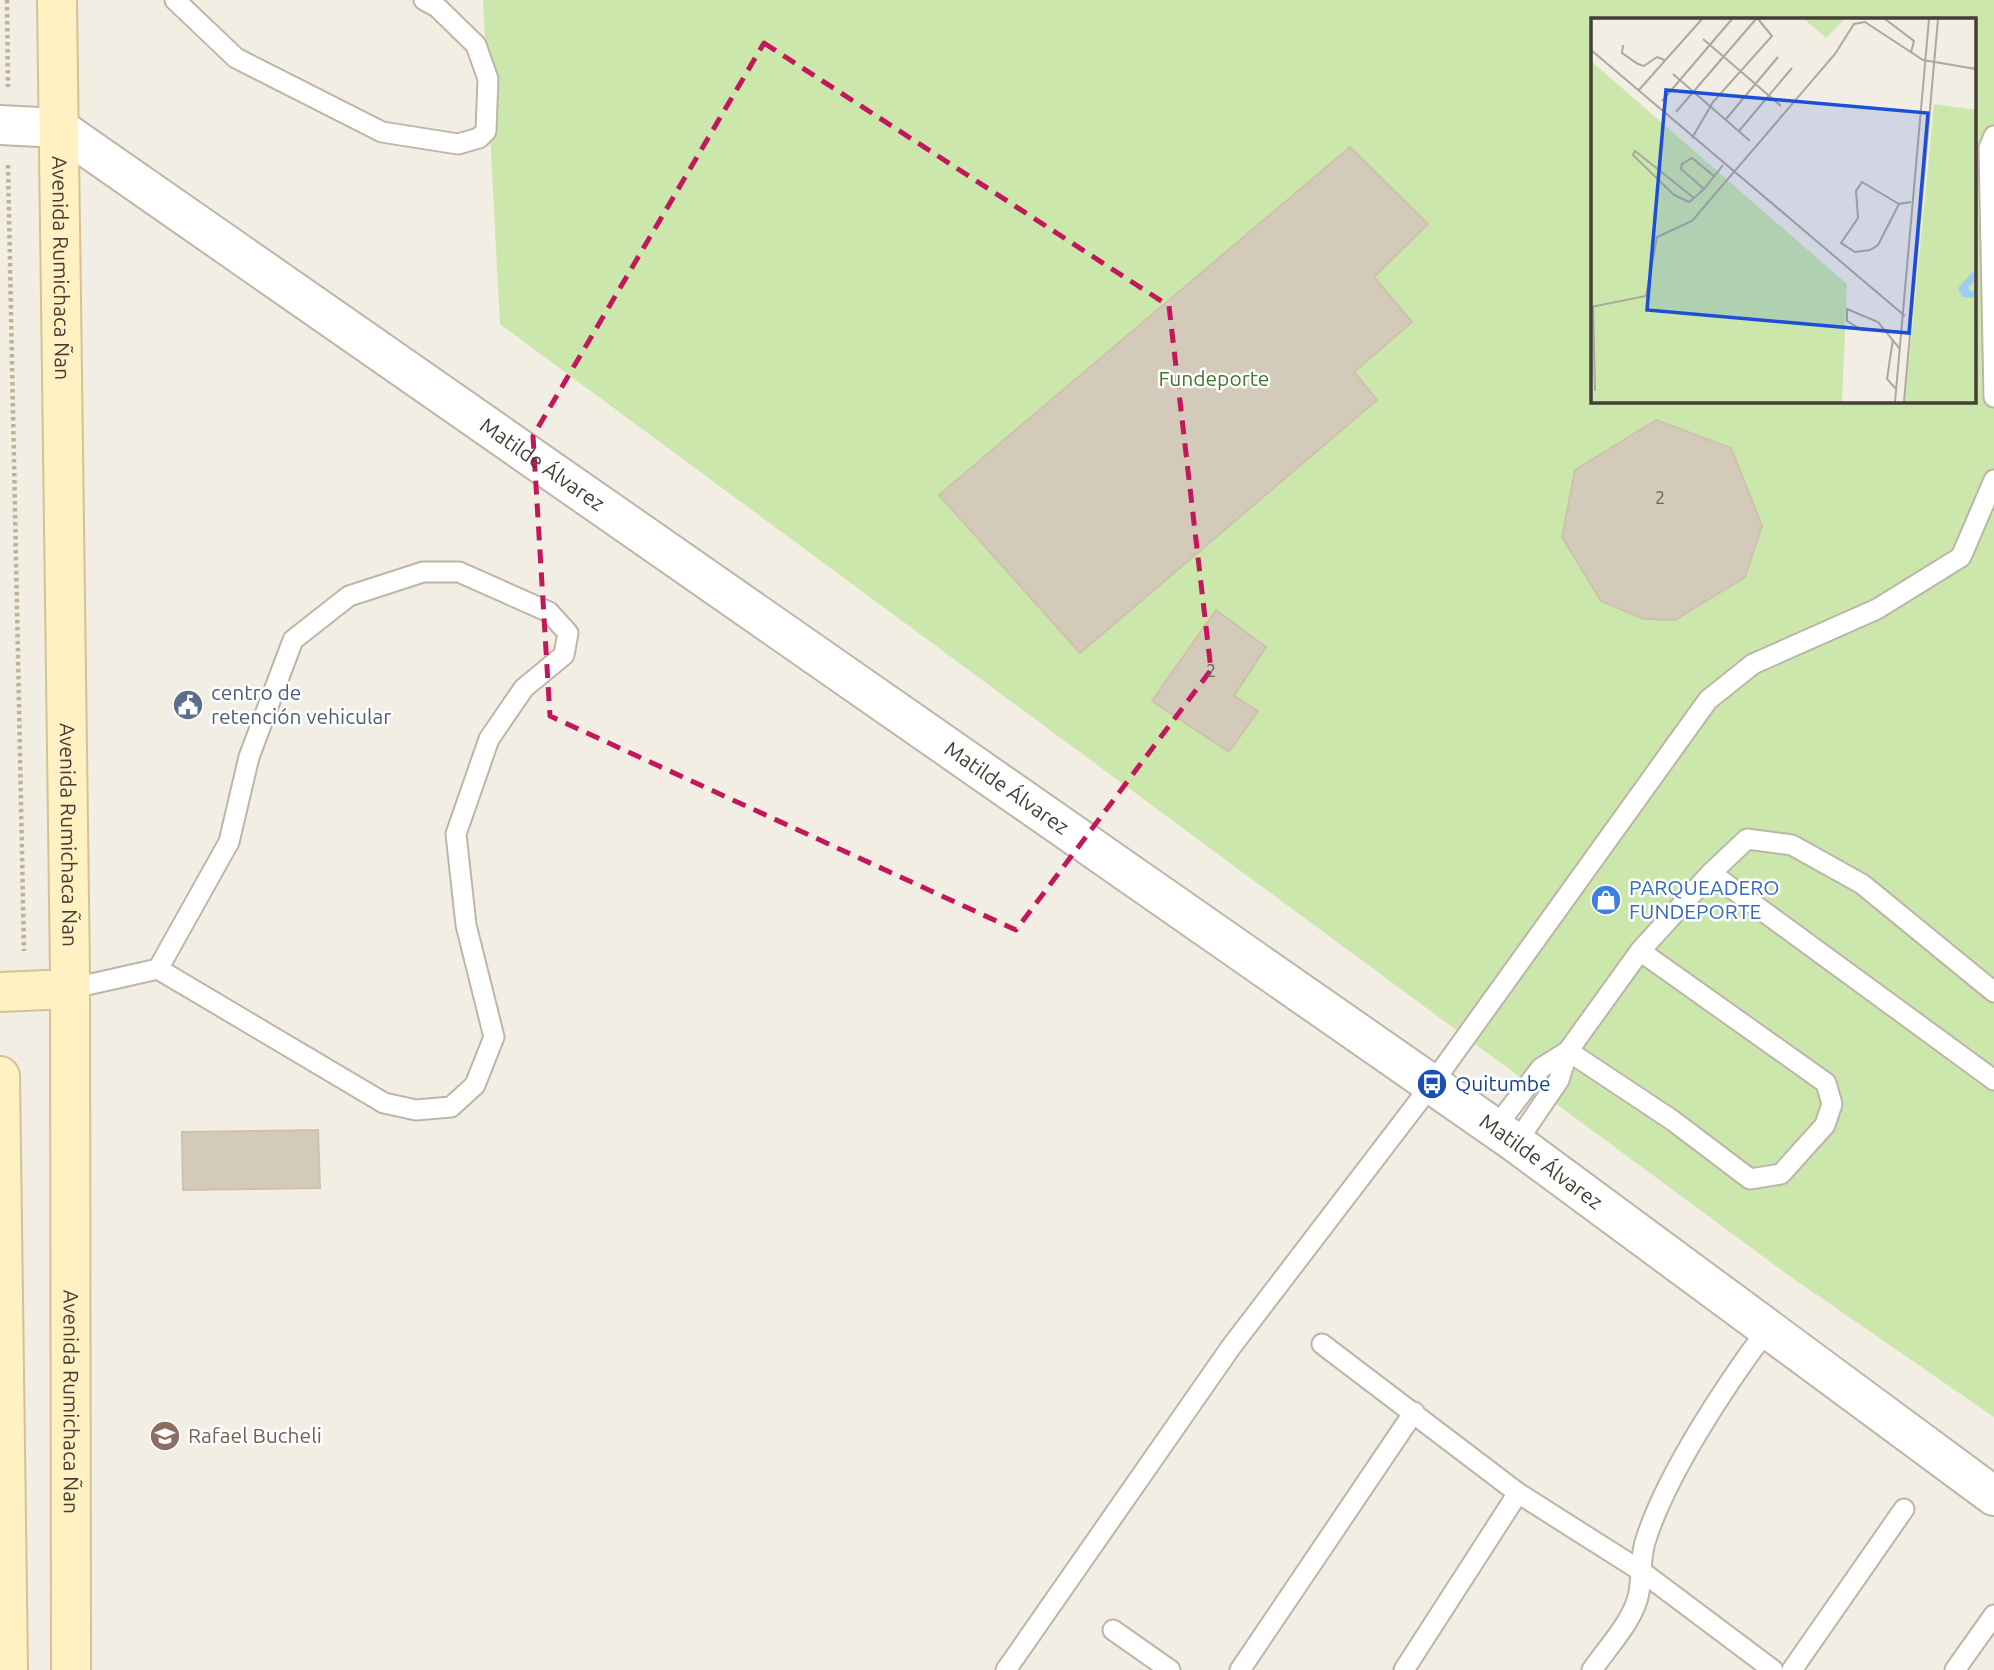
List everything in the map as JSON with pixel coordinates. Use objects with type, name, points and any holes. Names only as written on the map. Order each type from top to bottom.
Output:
[{"type":"main road","name":"Avenida Rumichaca Ñan","points":[[57,0],[69,989],[71,1670]]},
{"type":"main road","points":[[13,991],[69,989]]},
{"type":"main road","points":[[0,1076],[8,1670]]},
{"type":"street","points":[[4,126],[59,128]]},
{"type":"street","name":"Matilde Álvarez","points":[[59,128],[1506,1136],[1994,1496]]},
{"type":"lane","points":[[176,0],[236,58],[382,132],[458,145],[479,138],[486,131],[488,79],[476,45],[437,6],[424,0]]},
{"type":"lane","points":[[1994,136],[1989,148],[1994,397]]},
{"type":"lane","points":[[1006,1670],[1231,1347],[1432,1084],[1708,699],[1753,664],[1877,609],[1961,557],[1994,480]]},
{"type":"lane","points":[[69,989],[158,969],[384,1103],[416,1110],[451,1107],[475,1085],[494,1037],[466,925],[456,834],[489,740],[524,688],[564,655],[568,634],[549,612],[459,572],[423,572],[349,596],[293,640],[249,757],[229,842],[158,969]]},
{"type":"lane","points":[[1506,1136],[1559,1080],[1568,1051],[1640,951],[1711,873],[1747,839],[1792,845],[1862,884],[1994,992]]},
{"type":"lane","points":[[1711,873],[1994,1080]]},
{"type":"lane","points":[[1568,1051],[1672,1120],[1750,1179],[1781,1174],[1825,1125],[1832,1104],[1826,1083],[1640,951]]},
{"type":"lane","points":[[1592,1670],[1633,1610],[1639,1594],[1645,1540],[1681,1463],[1740,1366],[1768,1330]]},
{"type":"lane","points":[[1322,1344],[1518,1493],[1641,1571],[1773,1670]]},
{"type":"lane","points":[[1240,1670],[1414,1412]]},
{"type":"lane","points":[[1404,1670],[1518,1493]]},
{"type":"lane","points":[[1792,1670],[1904,1509]]},
{"type":"lane","points":[[1955,1670],[1994,1615]]},
{"type":"lane","points":[[1113,1630],[1170,1670]]},
{"type":"path","points":[[7,0],[4,126],[13,991]]},
{"type":"highlighted area","points":[[764,43],[1169,306],[1211,670],[1016,930],[550,716],[533,436]]},
{"type":"green space","name":"Fundeporte","points":[[483,0],[1994,0],[1994,1417],[1788,1275],[500,324]]},
{"type":"building","points":[[1350,147],[1428,224],[1374,277],[1412,322],[1354,372],[1377,400],[1080,653],[939,495]]},
{"type":"building","points":[[1656,420],[1731,448],[1762,526],[1745,577],[1675,620],[1644,619],[1601,601],[1562,537],[1575,470]]},
{"type":"building","points":[[1216,610],[1266,647],[1234,696],[1258,711],[1229,752],[1152,701]]},
{"type":"building","points":[[318,1130],[320,1188],[183,1190],[182,1132]]},
{"type":"place","name":"centro de retención vehicular","points":[[188,705]]},
{"type":"place","name":"PARQUEADERO FUNDEPORTE","points":[[1606,900]]},
{"type":"place","name":"Quitumbe","points":[[1432,1084]]},
{"type":"place","name":"Rafael Bucheli","points":[[165,1436]]}]
